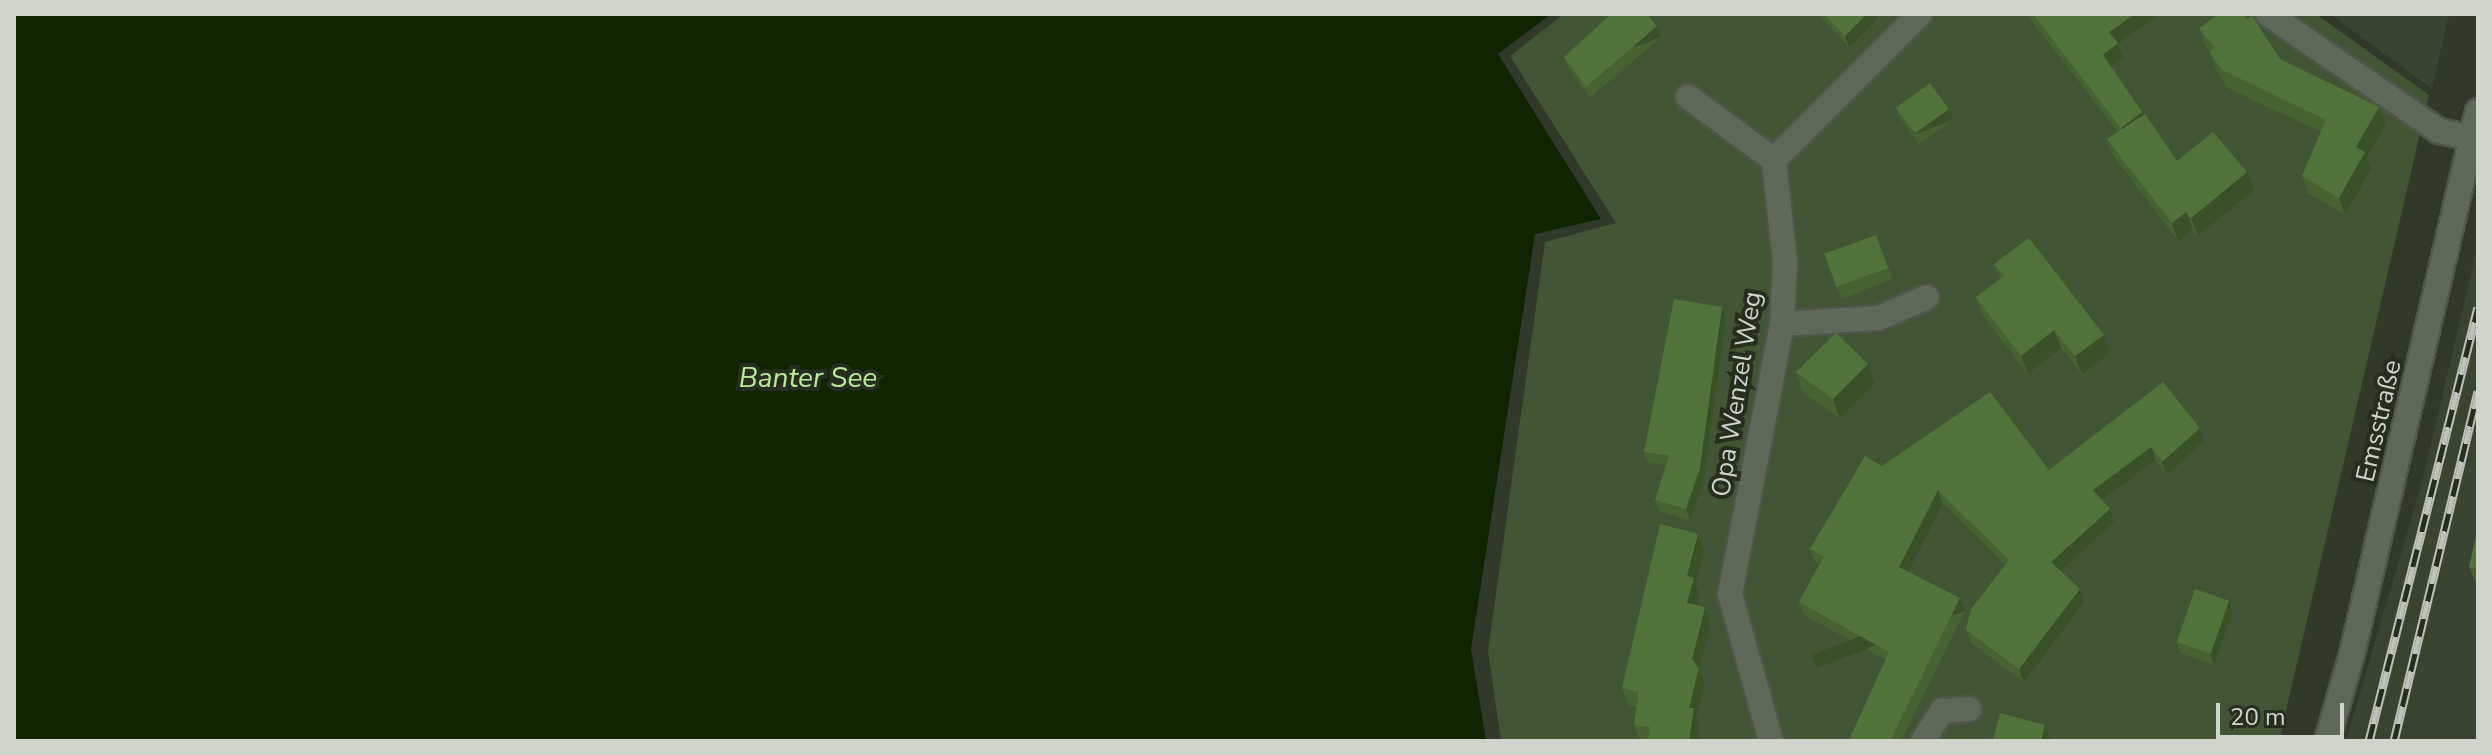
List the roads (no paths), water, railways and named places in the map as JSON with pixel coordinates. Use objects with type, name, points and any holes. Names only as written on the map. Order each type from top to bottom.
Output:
[{"type":"street","points":[[1688,97],[1774,160],[1920,14]]},
{"type":"street","points":[[2268,14],[2439,131],[2472,138]]},
{"type":"street","name":"Emsstraße","points":[[2327,741],[2352,654],[2478,111]]},
{"type":"street","name":"Opa Wenzel Weg","points":[[1771,741],[1730,594],[1782,324],[1785,262],[1774,160]]},
{"type":"street","points":[[1782,324],[1879,318],[1927,297]]},
{"type":"street","points":[[1923,741],[1942,711],[1969,709]]},
{"type":"water","name":"Banter See","points":[[14,14],[1551,14],[1498,54],[1601,219],[1535,234],[1471,649],[1486,741],[14,741]]},
{"type":"railway","points":[[2369,741],[2478,307]]},
{"type":"railway","points":[[2394,741],[2478,391]]}]
